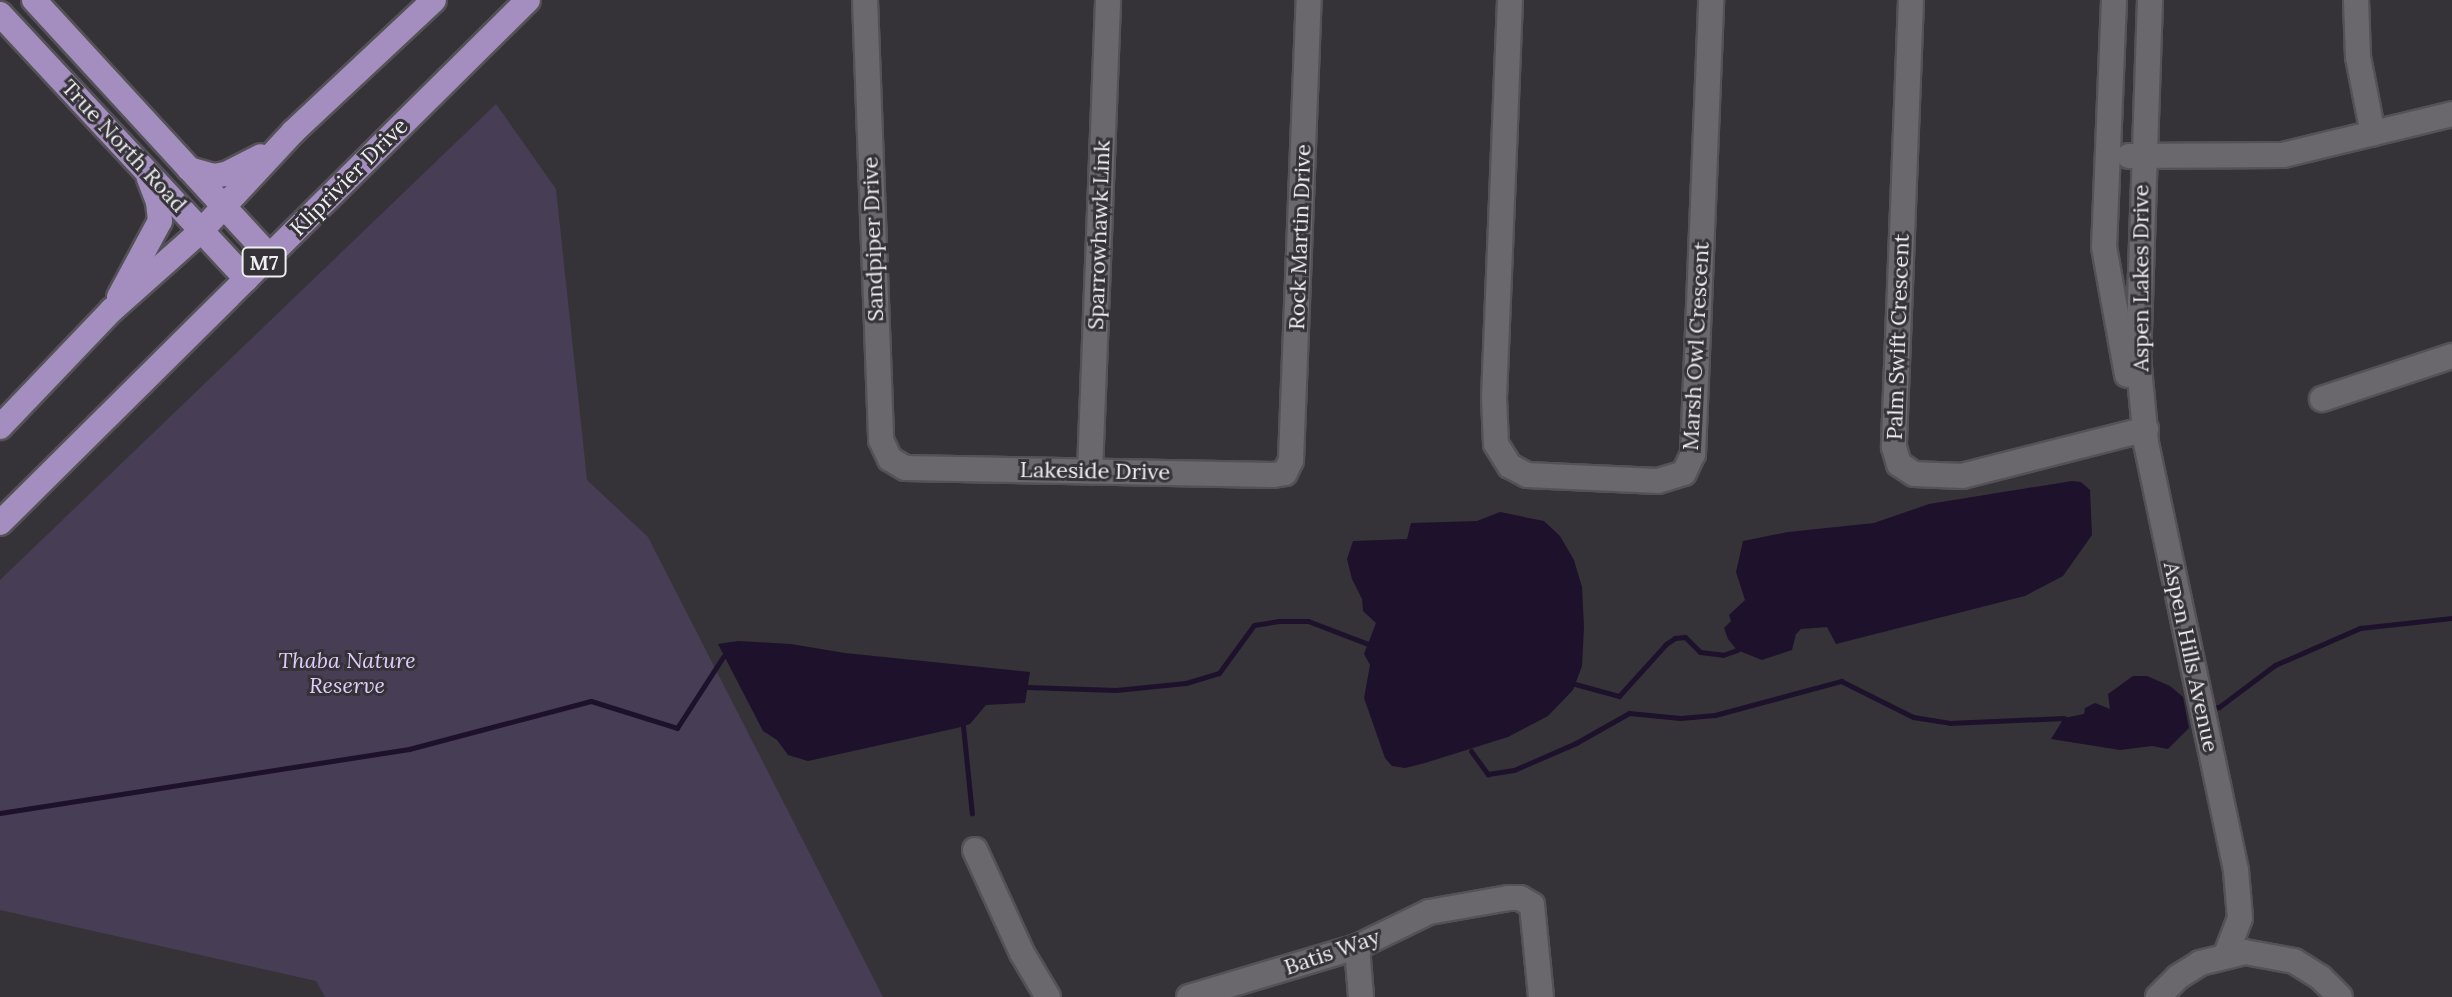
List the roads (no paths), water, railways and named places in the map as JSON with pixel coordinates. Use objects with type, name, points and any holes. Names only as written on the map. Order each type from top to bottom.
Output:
[{"type":"main road","name":"True North Road","points":[[34,0],[269,256]]},
{"type":"main road","points":[[0,427],[112,310],[202,230],[293,132],[434,0]]},
{"type":"main road","name":"Kliprivier Drive","points":[[0,523],[528,0]]},
{"type":"main road","name":"True North Road","points":[[0,14],[246,279]]},
{"type":"main road","points":[[189,169],[213,176],[233,173],[293,132]]},
{"type":"main road","points":[[112,310],[160,221],[158,202],[145,168]]},
{"type":"street","name":"Sandpiper Drive","points":[[865,0],[881,440],[890,459],[905,468]]},
{"type":"street","name":"Sparrowhawk Link","points":[[1090,471],[1108,0]]},
{"type":"street","name":"Rock Martin Drive","points":[[1285,473],[1291,465],[1292,453],[1309,0]]},
{"type":"street","name":"Marsh Owl Crescent","points":[[1510,0],[1494,398],[1496,444],[1510,466],[1527,475],[1658,481],[1684,473],[1693,454],[1711,0]]},
{"type":"street","name":"Palm Swift Crescent","points":[[1911,0],[1894,455],[1903,468],[1914,474],[1962,476],[2144,434]]},
{"type":"street","name":"Aspen Lakes Drive","points":[[2114,0],[2104,247],[2144,434]]},
{"type":"street","name":"Aspen Lakes Drive","points":[[2144,434],[2138,321],[2150,0]]},
{"type":"street","points":[[2356,0],[2358,57],[2373,134]]},
{"type":"street","points":[[2107,156],[2283,155],[2452,114]]},
{"type":"street","points":[[2322,399],[2452,356]]},
{"type":"street","name":"Aspen Hills Avenue","points":[[2144,434],[2236,871],[2240,918],[2226,954]]},
{"type":"street","name":"Lakeside Drive","points":[[905,468],[1285,473]]},
{"type":"street","points":[[975,850],[1022,953],[1048,997]]},
{"type":"street","name":"Aspen Hills Avenue","points":[[2236,871],[2265,953]]},
{"type":"street","name":"Batis Way","points":[[1189,997],[1357,947],[1429,912],[1520,898],[1532,905],[1541,997]]},
{"type":"street","points":[[1357,947],[1361,997]]},
{"type":"street","points":[[2156,997],[2200,963],[2226,954],[2265,953],[2294,961],[2320,977],[2340,997]]},
{"type":"waterway","points":[[2211,708],[2219,707],[2275,665],[2360,628],[2452,618]]},
{"type":"waterway","points":[[1027,687],[1116,690],[1186,683],[1219,673],[1254,625],[1279,621],[1308,621],[1368,644]]},
{"type":"waterway","points":[[1575,684],[1619,696],[1675,638],[1685,637],[1700,652],[1723,655],[1737,650]]},
{"type":"waterway","points":[[0,813],[409,749],[591,701],[677,728],[723,657]]},
{"type":"waterway","points":[[1471,751],[1488,774],[1514,770],[1576,743],[1629,713],[1680,718],[1715,715],[1841,681],[1913,717],[1949,723],[2064,718]]},
{"type":"waterway","points":[[963,726],[972,814]]},
{"type":"park label","name":"Thaba Nature Reserve","points":[[347,672]]}]
